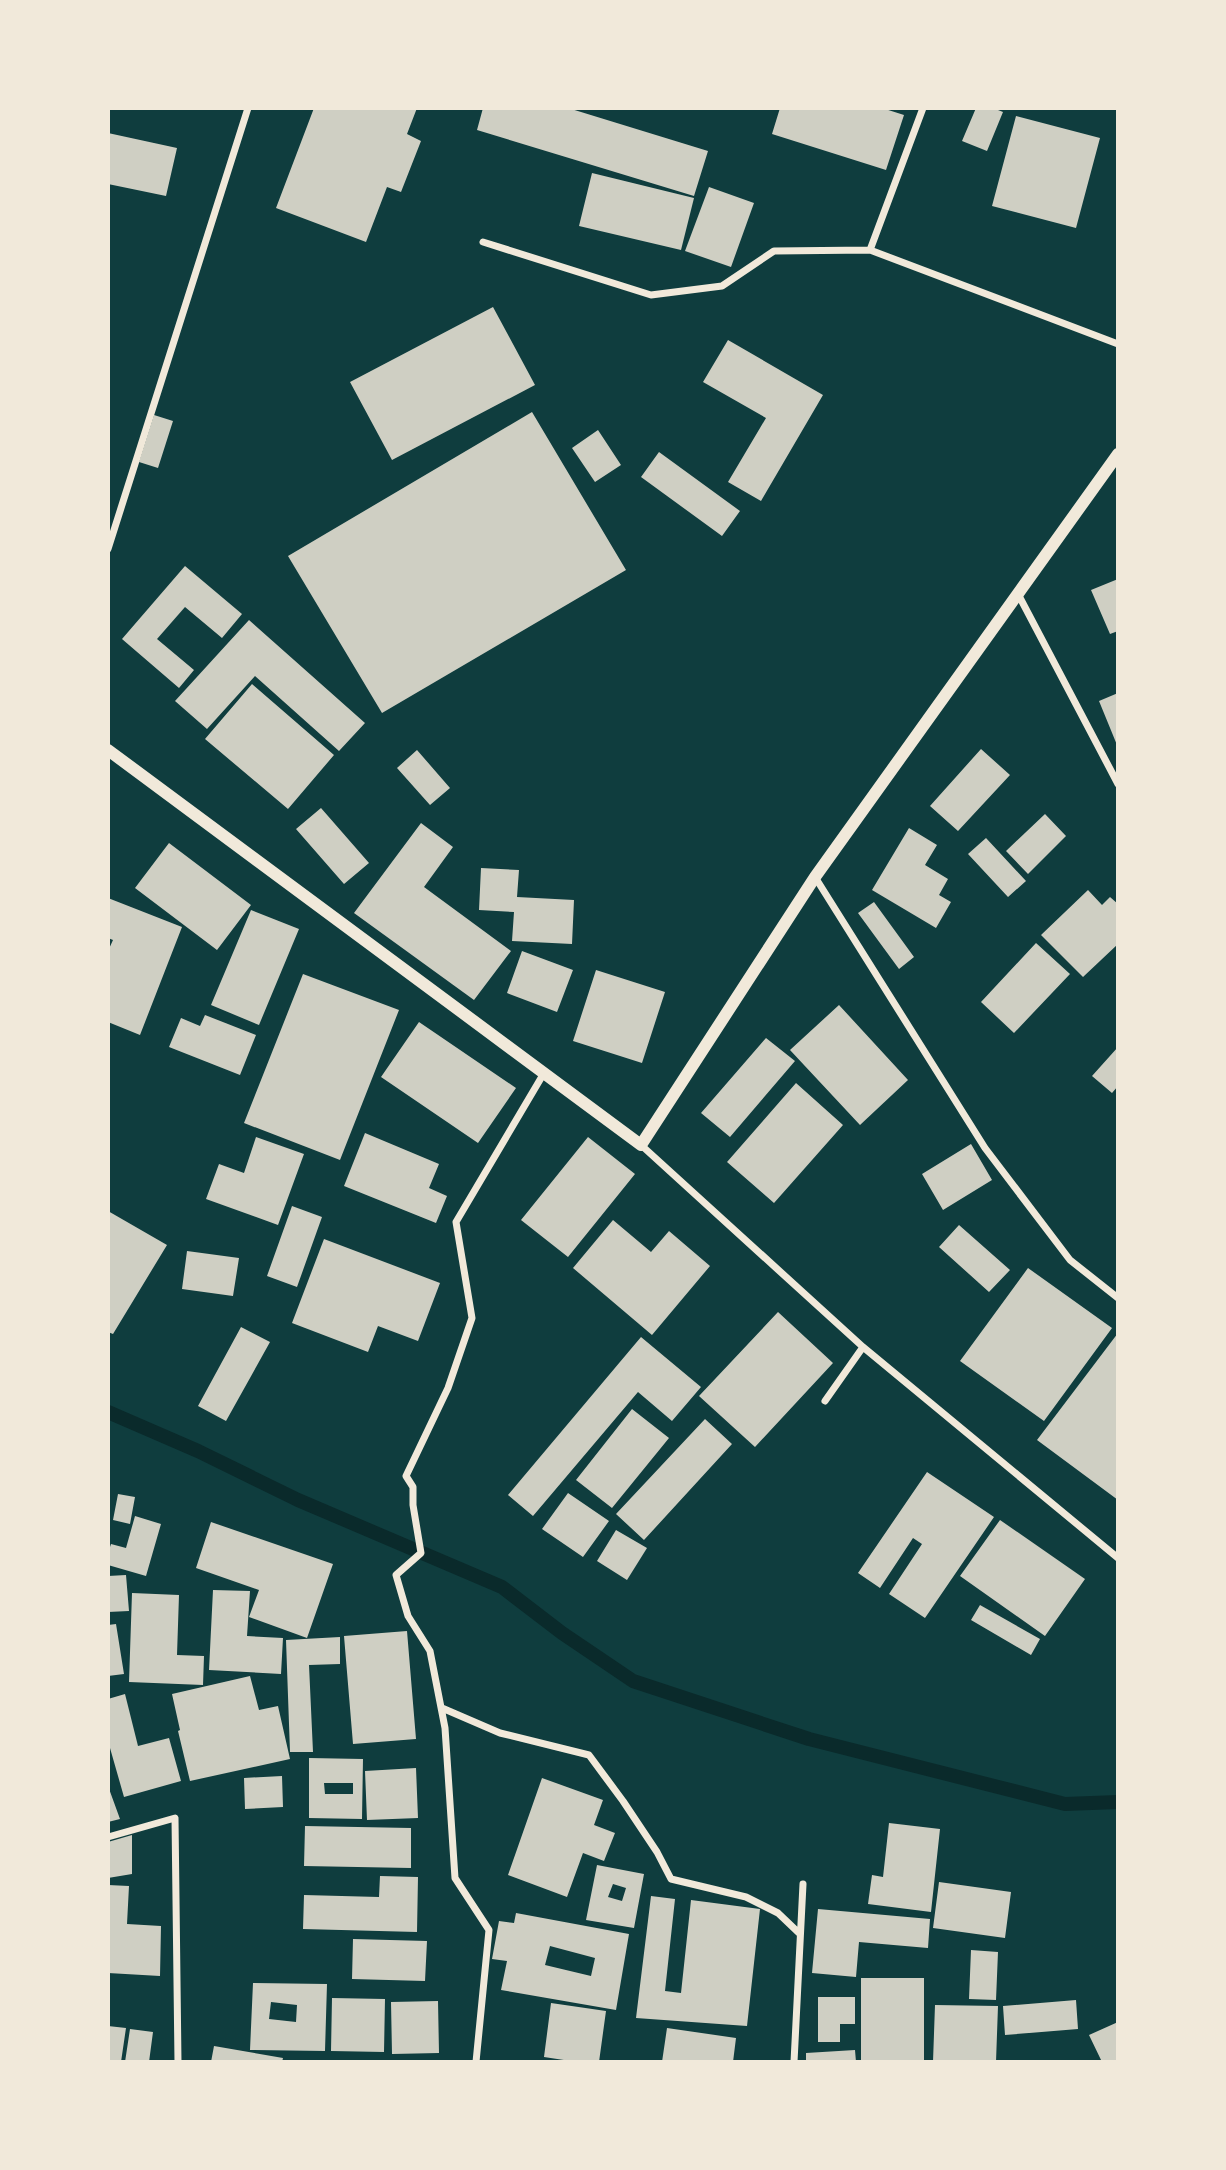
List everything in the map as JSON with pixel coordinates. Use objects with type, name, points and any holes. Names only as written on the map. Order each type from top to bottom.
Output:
[{"type":"street","points":[[108,549],[248,108]]},
{"type":"street","points":[[870,250],[923,108]]},
{"type":"street","points":[[482,242],[651,295],[722,286],[774,251],[870,250],[1118,344]]},
{"type":"street","points":[[641,1145],[815,877],[1118,454]]},
{"type":"street","points":[[1018,594],[1118,784]]},
{"type":"street","points":[[108,750],[641,1145],[863,1347],[1118,1558]]},
{"type":"street","points":[[815,877],[985,1148],[1070,1260],[1118,1298]]},
{"type":"street","points":[[476,2062],[489,1930],[455,1878],[446,1728],[430,1651],[408,1616],[396,1575],[421,1553],[413,1487],[406,1476],[448,1388],[472,1318],[456,1222],[544,1073]]},
{"type":"street","points":[[825,1401],[863,1347]]},
{"type":"street","points":[[442,1708],[500,1733],[589,1755],[623,1801],[671,1879],[746,1897],[778,1913],[800,1934]]},
{"type":"street","points":[[108,1838],[176,1818],[177,2062]]},
{"type":"street","points":[[794,2062],[803,1884]]},
{"type":"building","points":[[314,108],[417,108],[407,134],[421,141],[401,192],[387,187],[366,242],[276,208]]},
{"type":"building","points":[[483,108],[568,108],[708,151],[694,196],[477,130]]},
{"type":"building","points":[[780,108],[882,108],[904,115],[886,170],[772,134]]},
{"type":"building","points":[[976,108],[993,108],[1003,112],[987,151],[962,141]]},
{"type":"building","points":[[1016,116],[1100,138],[1076,228],[992,206]]},
{"type":"building","points":[[108,133],[177,148],[166,196],[108,184]]},
{"type":"building","points":[[592,173],[694,198],[681,250],[579,226]]},
{"type":"building","points":[[709,187],[754,203],[731,267],[685,251]]},
{"type":"building","points":[[493,307],[535,385],[392,460],[350,382]]},
{"type":"building","points":[[728,340],[823,395],[761,501],[728,482],[766,418],[703,382]]},
{"type":"building","points":[[532,412],[626,570],[382,713],[288,556]]},
{"type":"building","points":[[154,415],[173,421],[158,468],[139,462]]},
{"type":"building","points":[[598,430],[621,465],[595,482],[572,448]]},
{"type":"building","points":[[659,452],[740,511],[722,536],[641,477]]},
{"type":"building","points":[[185,566],[242,614],[222,638],[185,607],[157,639],[194,670],[179,688],[122,639]]},
{"type":"building","points":[[1118,579],[1118,631],[1110,634],[1091,590]]},
{"type":"building","points":[[249,620],[365,723],[339,751],[255,676],[207,729],[175,701]]},
{"type":"building","points":[[252,684],[334,755],[288,809],[205,739]]},
{"type":"building","points":[[1118,693],[1118,745],[1117,745],[1099,701]]},
{"type":"building","points":[[981,749],[1010,775],[958,831],[930,806]]},
{"type":"building","points":[[417,750],[450,788],[430,805],[397,768]]},
{"type":"building","points":[[321,808],[369,863],[344,884],[296,829]]},
{"type":"building","points":[[1045,814],[1066,836],[1028,874],[1006,851]]},
{"type":"building","points":[[421,823],[453,847],[424,887],[511,951],[474,1000],[354,913]]},
{"type":"building","points":[[909,828],[937,845],[925,865],[948,879],[939,895],[951,902],[936,928],[872,890]]},
{"type":"building","points":[[986,838],[1026,881],[1008,897],[968,854]]},
{"type":"building","points":[[169,843],[251,905],[217,950],[135,888]]},
{"type":"building","points":[[481,868],[519,870],[517,897],[574,900],[572,944],[512,941],[514,912],[479,910]]},
{"type":"building","points":[[1088,890],[1102,905],[1110,897],[1118,904],[1118,944],[1083,977],[1041,935]]},
{"type":"building","points":[[108,898],[182,927],[140,1035],[108,1022],[108,951],[113,940],[108,938]]},
{"type":"building","points":[[874,902],[914,957],[899,969],[858,913]]},
{"type":"building","points":[[251,910],[299,929],[259,1025],[211,1005]]},
{"type":"building","points":[[1036,943],[1070,974],[1014,1033],[981,1002]]},
{"type":"building","points":[[522,951],[573,970],[557,1012],[507,993]]},
{"type":"building","points":[[596,970],[665,992],[642,1063],[573,1041]]},
{"type":"building","points":[[303,974],[399,1010],[340,1160],[244,1123]]},
{"type":"building","points":[[839,1005],[908,1080],[860,1125],[790,1050]]},
{"type":"building","points":[[205,1015],[256,1035],[240,1075],[169,1047],[181,1018],[200,1026]]},
{"type":"building","points":[[419,1022],[516,1088],[478,1143],[381,1077]]},
{"type":"building","points":[[766,1038],[795,1061],[730,1137],[701,1113]]},
{"type":"building","points":[[1118,1047],[1118,1086],[1112,1093],[1092,1076]]},
{"type":"building","points":[[796,1083],[843,1125],[774,1203],[727,1162]]},
{"type":"building","points":[[365,1133],[439,1164],[429,1188],[447,1196],[436,1223],[344,1186]]},
{"type":"building","points":[[256,1137],[304,1154],[278,1225],[206,1199],[219,1164],[244,1173]]},
{"type":"building","points":[[588,1137],[635,1174],[568,1257],[521,1220]]},
{"type":"building","points":[[971,1144],[992,1180],[943,1210],[922,1174]]},
{"type":"building","points":[[292,1206],[322,1217],[297,1287],[267,1276]]},
{"type":"building","points":[[108,1211],[167,1245],[113,1334],[108,1332]]},
{"type":"building","points":[[613,1220],[651,1252],[669,1231],[710,1266],[652,1335],[573,1268]]},
{"type":"building","points":[[959,1225],[1010,1270],[989,1292],[939,1247]]},
{"type":"building","points":[[324,1239],[440,1283],[418,1341],[378,1326],[368,1352],[292,1323]]},
{"type":"building","points":[[187,1251],[239,1258],[233,1296],[182,1289]]},
{"type":"building","points":[[1028,1268],[1112,1328],[1044,1421],[960,1361]]},
{"type":"building","points":[[778,1312],[833,1363],[755,1447],[699,1396]]},
{"type":"building","points":[[241,1327],[270,1342],[226,1421],[198,1406]]},
{"type":"building","points":[[1118,1333],[1118,1500],[1037,1440]]},
{"type":"building","points":[[641,1337],[701,1387],[672,1421],[638,1392],[533,1516],[508,1495]]},
{"type":"building","points":[[632,1409],[669,1438],[612,1508],[576,1480]]},
{"type":"building","points":[[705,1419],[732,1444],[644,1540],[616,1514]]},
{"type":"building","points":[[927,1472],[994,1517],[925,1618],[889,1594],[922,1544],[913,1538],[880,1588],[858,1573]]},
{"type":"building","points":[[568,1493],[609,1521],[583,1557],[542,1529]]},
{"type":"building","points":[[118,1494],[135,1497],[130,1524],[113,1520]]},
{"type":"building","points":[[135,1516],[161,1524],[146,1576],[108,1565],[111,1544],[126,1548]]},
{"type":"building","points":[[1000,1520],[1085,1579],[1045,1636],[960,1576]]},
{"type":"building","points":[[211,1522],[333,1564],[307,1638],[249,1617],[259,1590],[196,1568]]},
{"type":"building","points":[[616,1530],[647,1548],[627,1580],[597,1561]]},
{"type":"building","points":[[126,1575],[129,1611],[108,1612],[108,1576]]},
{"type":"building","points":[[213,1590],[250,1591],[247,1636],[283,1638],[281,1674],[209,1670]]},
{"type":"building","points":[[132,1593],[179,1595],[177,1655],[204,1656],[203,1685],[129,1682]]},
{"type":"building","points":[[980,1605],[1040,1639],[1031,1655],[971,1620]]},
{"type":"building","points":[[116,1624],[124,1674],[108,1676],[108,1625]]},
{"type":"building","points":[[407,1631],[416,1739],[353,1744],[344,1636]]},
{"type":"building","points":[[340,1637],[340,1664],[309,1665],[313,1752],[290,1752],[286,1640]]},
{"type":"building","points":[[250,1676],[259,1710],[278,1706],[290,1759],[190,1781],[172,1694]]},
{"type":"building","points":[[125,1694],[138,1746],[169,1738],[181,1781],[124,1797],[108,1741],[108,1699]]},
{"type":"building","points":[[309,1758],[363,1759],[362,1819],[309,1818]],"holes":[[[324,1783],[353,1783],[353,1794],[325,1794]]]},
{"type":"building","points":[[416,1768],[418,1818],[367,1820],[365,1771]]},
{"type":"building","points":[[282,1776],[283,1807],[245,1809],[244,1778]]},
{"type":"building","points":[[542,1778],[603,1800],[594,1825],[615,1833],[604,1861],[583,1853],[567,1897],[508,1875]]},
{"type":"building","points":[[108,1786],[120,1819],[108,1822]]},
{"type":"building","points":[[889,1823],[940,1829],[931,1912],[868,1904],[872,1875],[883,1877]]},
{"type":"building","points":[[305,1826],[411,1828],[411,1868],[304,1866]]},
{"type":"building","points":[[132,1835],[132,1874],[108,1878],[108,1842]]},
{"type":"building","points":[[597,1865],[644,1874],[634,1928],[586,1920]],"holes":[[[613,1884],[626,1888],[622,1901],[608,1897]]]},
{"type":"building","points":[[380,1876],[418,1877],[417,1932],[303,1929],[304,1895],[379,1897]]},
{"type":"building","points":[[939,1882],[1011,1892],[1005,1938],[933,1928]]},
{"type":"building","points":[[108,1885],[129,1886],[127,1924],[161,1926],[160,1976],[108,1973]]},
{"type":"building","points":[[651,1896],[675,1899],[665,1991],[681,1993],[691,1900],[760,1909],[747,2026],[636,2018]]},
{"type":"building","points":[[818,1909],[930,1919],[928,1948],[859,1942],[856,1977],[812,1973]]},
{"type":"building","points":[[516,1913],[629,1934],[616,2010],[501,1990],[507,1961],[492,1959],[499,1921],[514,1923]],"holes":[[[550,1946],[595,1958],[591,1976],[545,1965]]]},
{"type":"building","points":[[353,1939],[427,1941],[425,1981],[352,1979]]},
{"type":"building","points":[[971,1950],[998,1952],[996,2000],[969,1999]]},
{"type":"building","points":[[861,1978],[924,1978],[924,2062],[861,2062]]},
{"type":"building","points":[[253,1983],[327,1984],[325,2051],[250,2050]],"holes":[[[271,2002],[297,2005],[296,2022],[269,2019]]]},
{"type":"building","points":[[818,1997],[855,1997],[855,2024],[840,2024],[840,2042],[818,2042]]},
{"type":"building","points":[[332,1998],[385,1999],[384,2052],[331,2051]]},
{"type":"building","points":[[1076,2000],[1078,2029],[1005,2035],[1003,2006]]},
{"type":"building","points":[[438,2001],[439,2053],[392,2054],[391,2002]]},
{"type":"building","points":[[551,2003],[606,2011],[599,2062],[544,2057]]},
{"type":"building","points":[[935,2005],[998,2006],[996,2062],[933,2062]]},
{"type":"building","points":[[1118,2022],[1118,2062],[1102,2062],[1089,2035]]},
{"type":"building","points":[[108,2026],[126,2028],[121,2062],[108,2062]]},
{"type":"building","points":[[667,2028],[736,2038],[733,2062],[662,2062]]},
{"type":"building","points":[[130,2029],[153,2032],[149,2062],[125,2062]]},
{"type":"building","points":[[214,2046],[283,2058],[282,2062],[211,2062]]},
{"type":"building","points":[[855,2050],[856,2062],[806,2062],[806,2053]]},
{"type":"waterway","points":[[108,1412],[198,1451],[298,1500],[502,1587],[562,1633],[633,1681],[809,1739],[1065,1804],[1118,1802]]}]
